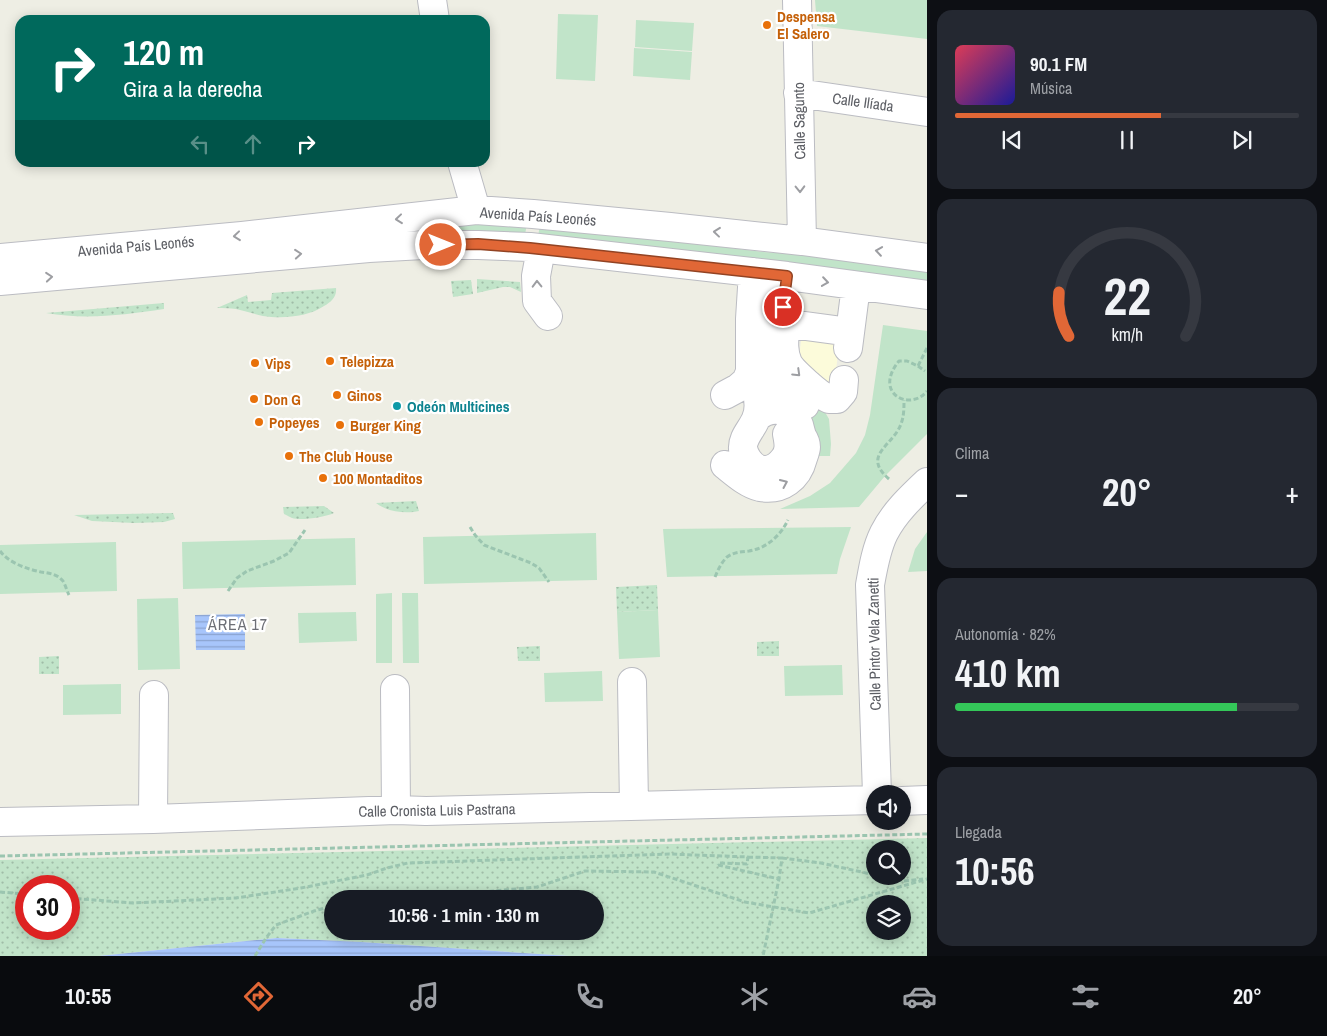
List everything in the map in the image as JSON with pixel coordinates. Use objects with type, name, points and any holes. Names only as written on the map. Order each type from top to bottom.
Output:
[{"type":"street","points":[[432,0],[434,15]]},
{"type":"street","name":"Calle Sagunto","points":[[796,0],[802,241]]},
{"type":"street","name":"Calle Ilíada","points":[[798,93],[927,112]]},
{"type":"street","points":[[463,167],[476,210]]},
{"type":"street","name":"Avenida País Leonés","points":[[0,258],[232,237],[476,210],[802,241],[927,258]]},
{"type":"street","name":"Avenida País Leonés","points":[[0,281],[369,248],[478,244],[541,248],[927,295]]},
{"type":"street","points":[[541,248],[536,276],[537,301],[548,316]]},
{"type":"street","points":[[771,275],[783,307],[785,323],[784,348],[788,364],[797,375],[830,399],[837,399],[843,392],[844,380]]},
{"type":"street","points":[[726,394],[738,388],[746,381],[750,372],[750,319],[771,275]]},
{"type":"street","points":[[771,275],[766,328],[765,360],[767,370],[770,378],[775,383],[805,405]]},
{"type":"street","points":[[785,323],[798,325],[849,341],[856,286]]},
{"type":"street","points":[[750,372],[755,383],[759,407],[757,417],[744,442],[743,450],[758,470],[773,468],[785,458],[790,444],[787,434]]},
{"type":"street","points":[[725,465],[744,480],[761,487],[778,487],[792,479],[801,466],[806,446],[798,424],[789,414],[780,410],[772,409],[763,412],[757,417]]},
{"type":"street","name":"Calle Pintor Vela Zanetti","points":[[877,785],[870,585],[875,557],[884,533],[899,511],[927,482]]},
{"type":"street","points":[[632,682],[634,806]]},
{"type":"street","points":[[395,689],[396,810]]},
{"type":"street","points":[[153,819],[154,695]]},
{"type":"street","name":"Calle Cronista Luis Pastrana","points":[[0,822],[153,819],[396,810],[426,811],[866,800]]},
{"type":"street","points":[[911,801],[927,800]]},
{"type":"path","points":[[918,366],[927,348]]},
{"type":"path","points":[[926,372],[907,361],[899,361],[889,376],[888,385],[893,394],[904,400],[914,400],[924,396],[927,391]]},
{"type":"path","points":[[889,479],[877,465],[877,458],[880,451],[902,423],[904,400]]},
{"type":"path","points":[[715,577],[727,557],[737,552],[757,549],[766,545],[784,528],[788,520]]},
{"type":"path","points":[[470,527],[484,545],[531,563],[539,568],[549,582]]},
{"type":"path","points":[[228,591],[237,578],[247,571],[289,553],[305,530]]},
{"type":"path","points":[[0,551],[8,559],[26,568],[53,574],[62,580],[69,595]]},
{"type":"path","points":[[0,856],[927,834]]},
{"type":"path","points":[[80,899],[133,903],[236,898],[368,875],[408,863],[668,854],[782,858],[821,863],[866,873]]},
{"type":"path","points":[[748,857],[747,864],[719,863],[718,865],[779,879]]},
{"type":"path","points":[[763,956],[782,858]]},
{"type":"path","points":[[510,890],[538,887],[585,871],[654,872],[745,902],[809,913],[927,879]]},
{"type":"path","points":[[911,880],[927,879]]},
{"type":"path","points":[[0,892],[15,893]]},
{"type":"path","points":[[255,956],[276,925],[324,908]]},
{"type":"shaded area","points":[[815,0],[927,0],[927,39],[817,26]]},
{"type":"shaded area","points":[[558,14],[598,15],[595,81],[556,79]]},
{"type":"shaded area","points":[[636,20],[694,23],[692,51],[635,47]]},
{"type":"shaded area","points":[[634,48],[692,52],[690,80],[633,76]]},
{"type":"shaded area","points":[[527,223],[525,235],[346,236],[482,224]]},
{"type":"shaded area","points":[[540,224],[763,252],[824,256],[927,268],[927,284],[538,237]]},
{"type":"shaded area","points":[[477,279],[520,282],[521,292],[510,287],[503,287],[477,293]]},
{"type":"shaded area","points":[[471,280],[473,294],[453,297],[451,281]]},
{"type":"shaded area","points":[[336,288],[331,301],[318,310],[303,315],[270,317],[236,309],[217,308],[247,295],[248,302],[271,300],[272,293]]},
{"type":"shaded area","points":[[164,303],[164,309],[119,315],[75,316],[46,313]]},
{"type":"shaded area","points":[[883,325],[927,331],[927,434],[885,476],[859,507],[780,509],[810,496],[830,483],[856,453],[865,435],[870,415]]},
{"type":"shaded area","points":[[803,326],[841,329],[834,387],[817,385],[819,373],[797,371]]},
{"type":"shaded area","points":[[769,390],[819,402],[829,419],[830,456],[811,456]]},
{"type":"shaded area","points":[[416,501],[419,511],[408,512],[397,512],[376,503]]},
{"type":"shaded area","points":[[324,506],[334,513],[301,519],[292,518],[284,514],[283,507]]},
{"type":"shaded area","points":[[173,513],[175,519],[164,522],[134,523],[92,521],[74,515]]},
{"type":"shaded area","points":[[851,527],[837,574],[667,577],[663,529]]},
{"type":"shaded area","points":[[927,532],[927,571],[908,572],[915,549]]},
{"type":"shaded area","points":[[596,533],[597,580],[424,584],[423,537]]},
{"type":"shaded area","points":[[355,538],[356,585],[183,589],[182,542]]},
{"type":"shaded area","points":[[116,542],[117,591],[0,594],[0,545]]},
{"type":"shaded area","points":[[657,585],[658,610],[617,612],[616,587]]},
{"type":"shaded area","points":[[392,593],[392,663],[376,663],[376,594]]},
{"type":"shaded area","points":[[402,593],[418,593],[419,663],[403,663]]},
{"type":"shaded area","points":[[178,598],[180,669],[138,670],[137,599]]},
{"type":"shaded area","points":[[658,610],[660,657],[619,659],[617,612]]},
{"type":"shaded area","points":[[356,612],[357,641],[299,643],[298,613]]},
{"type":"shaded area","points":[[779,641],[779,656],[757,656],[757,642]]},
{"type":"shaded area","points":[[540,646],[540,661],[518,661],[517,647]]},
{"type":"shaded area","points":[[59,656],[59,674],[39,674],[39,657]]},
{"type":"shaded area","points":[[842,665],[843,695],[785,696],[784,666]]},
{"type":"shaded area","points":[[602,671],[603,701],[545,702],[544,673]]},
{"type":"shaded area","points":[[121,684],[121,714],[63,715],[63,685]]},
{"type":"shaded area","points":[[927,838],[927,956],[569,956],[277,938],[99,956],[0,956],[0,860]]},
{"type":"water","points":[[245,614],[245,650],[196,650],[195,615]]},
{"type":"water","points":[[277,938],[361,942],[569,956],[99,956]]},
{"type":"place","name":"Despensa El Salero","points":[[767,25]]},
{"type":"place","name":"Telepizza","points":[[330,361]]},
{"type":"place","name":"Vips","points":[[255,363]]},
{"type":"place","name":"Ginos","points":[[337,395]]},
{"type":"place","name":"Don G","points":[[254,399]]},
{"type":"place","name":"Odeón Multicines","points":[[397,406]]},
{"type":"place","name":"Popeyes","points":[[259,422]]},
{"type":"place","name":"Burger King","points":[[340,425]]},
{"type":"place","name":"The Club House","points":[[289,456]]},
{"type":"place","name":"100 Montaditos","points":[[323,478]]},
{"type":"district","name":"ÁREA 17","points":[[238,624]]},
{"type":"route","points":[[441,245],[478,244],[530,248],[787,276],[783,307]]}]
